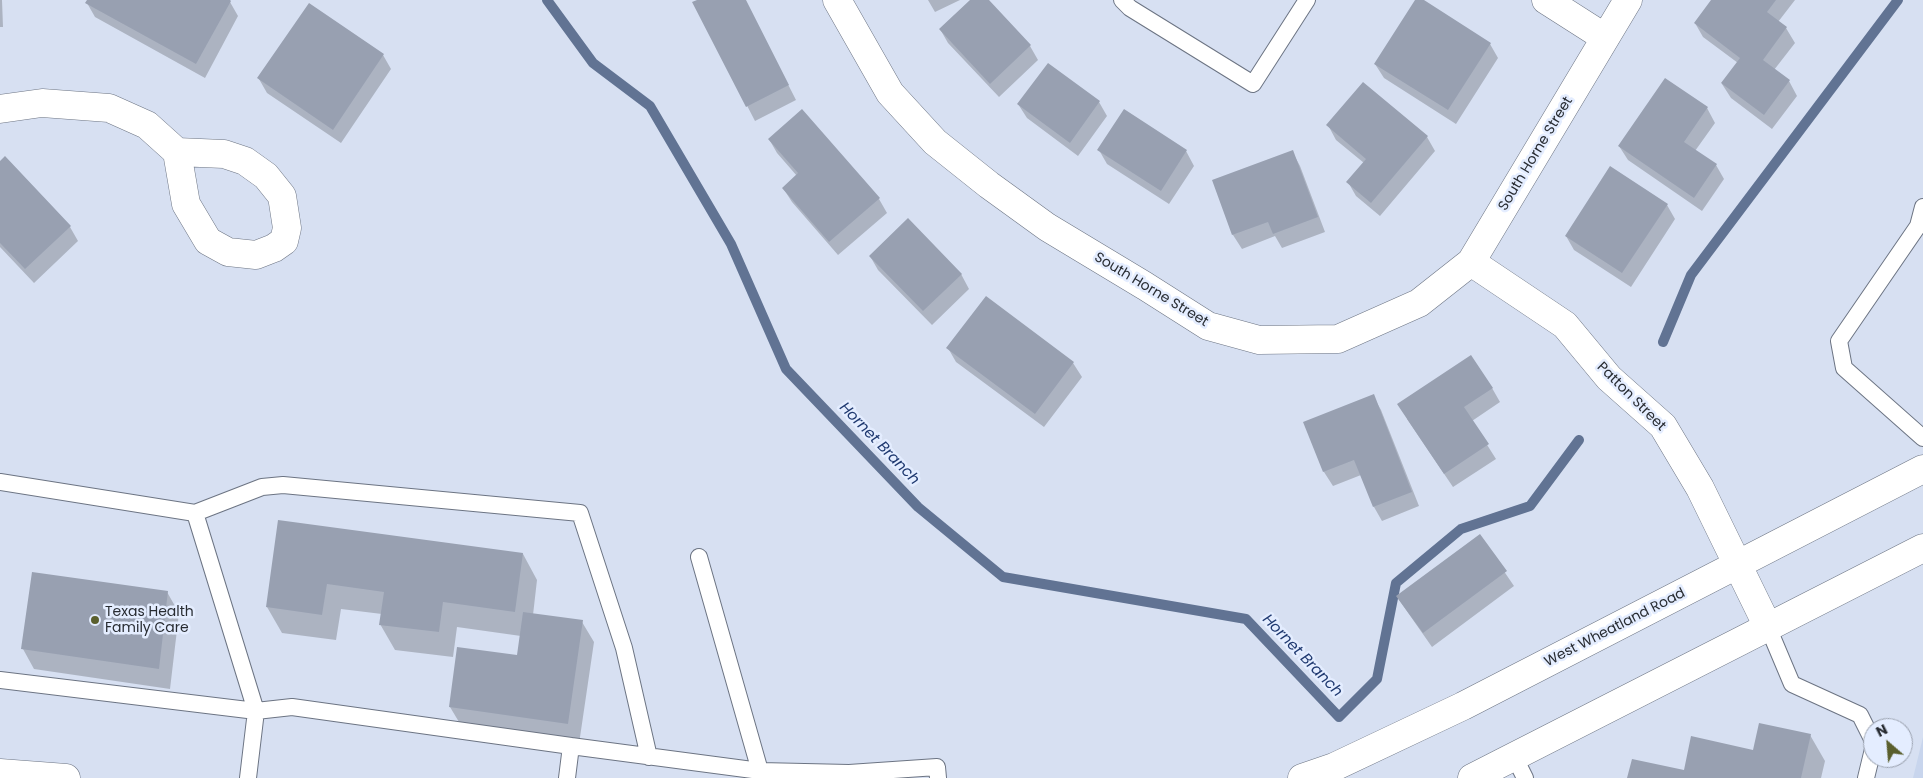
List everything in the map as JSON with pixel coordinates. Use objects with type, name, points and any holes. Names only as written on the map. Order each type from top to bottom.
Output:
[{"type":"street","name":"South Horne Street","points":[[837,0],[890,93],[935,142],[989,186],[1047,227],[1208,326],[1259,340],[1338,339],[1419,302],[1471,262],[1543,144],[1604,37],[1628,0]]},
{"type":"street","points":[[1546,0],[1604,37]]},
{"type":"street","points":[[0,109],[42,102],[109,108],[147,125],[177,152]]},
{"type":"street","name":"Patton Street","points":[[1471,262],[1565,325],[1610,378],[1662,426],[1700,488],[1768,627]]},
{"type":"street","name":"West Wheatland Road","points":[[1302,778],[1334,767],[1463,706],[1923,468]]},
{"type":"street","points":[[1472,778],[1520,767],[1768,627],[1923,548]]},
{"type":"street","points":[[0,773],[66,778]]},
{"type":"lane","points":[[1122,0],[1130,8],[1253,84],[1307,0]]},
{"type":"lane","points":[[1923,207],[1918,226],[1839,341],[1844,368],[1923,438]]},
{"type":"lane","points":[[0,482],[195,513],[262,487],[283,484],[580,512],[624,648],[649,757]]},
{"type":"lane","points":[[195,513],[256,711],[248,778]]},
{"type":"lane","points":[[699,557],[760,771]]},
{"type":"lane","points":[[1768,627],[1792,684],[1860,715],[1863,721]]},
{"type":"lane","points":[[0,680],[256,711],[292,707],[760,771],[849,773],[937,767],[938,778]]},
{"type":"lane","points":[[567,778],[571,746]]},
{"type":"shaded area","points":[[1923,737],[1923,778],[1913,778]]},
{"type":"building","points":[[87,0],[231,1],[196,64],[85,3]]},
{"type":"building","points":[[697,0],[746,0],[789,85],[746,107],[692,2]]},
{"type":"building","points":[[970,0],[989,0],[1031,45],[990,84],[939,29]]},
{"type":"building","points":[[1415,0],[1424,0],[1491,43],[1448,110],[1374,64]]},
{"type":"building","points":[[1711,0],[1776,0],[1767,12],[1787,27],[1763,60],[1790,80],[1764,115],[1721,83],[1740,58],[1694,23]]},
{"type":"building","points":[[309,3],[384,54],[333,130],[257,78]]},
{"type":"building","points":[[1048,63],[1100,101],[1070,143],[1017,104]]},
{"type":"building","points":[[1665,78],[1708,107],[1684,142],[1717,164],[1694,198],[1618,146]]},
{"type":"building","points":[[1363,82],[1428,136],[1371,203],[1346,182],[1366,159],[1326,125]]},
{"type":"building","points":[[802,109],[880,198],[829,242],[782,188],[798,173],[768,139]]},
{"type":"building","points":[[1124,109],[1187,150],[1161,191],[1097,150]]},
{"type":"building","points":[[1293,150],[1318,217],[1273,234],[1268,222],[1232,235],[1212,180]]},
{"type":"building","points":[[5,156],[71,226],[25,269],[0,243],[0,161]]},
{"type":"building","points":[[1610,166],[1668,204],[1622,273],[1565,236]]},
{"type":"building","points":[[908,218],[962,274],[923,311],[869,256]]},
{"type":"building","points":[[986,296],[1074,362],[1035,414],[946,348]]},
{"type":"building","points":[[1471,355],[1493,388],[1464,407],[1489,444],[1444,474],[1397,404]]},
{"type":"building","points":[[1374,394],[1412,492],[1373,507],[1354,460],[1323,472],[1303,422]]},
{"type":"building","points":[[278,520],[523,553],[515,612],[443,602],[439,632],[379,625],[384,592],[327,584],[322,615],[266,607]]},
{"type":"building","points":[[1480,534],[1507,571],[1423,633],[1396,596]]},
{"type":"building","name":"Texas Health Family Care","points":[[32,572],[168,591],[159,669],[21,649]]},
{"type":"building","points":[[523,612],[583,620],[568,724],[449,707],[457,647],[517,655]]},
{"type":"building","points":[[1759,723],[1811,734],[1801,778],[1627,778],[1632,759],[1684,770],[1691,736],[1753,750]]},
{"type":"waterway","name":"Hornet Branch","points":[[547,0],[593,63],[650,106],[731,244],[786,369],[918,507],[1003,577],[1246,619],[1339,717],[1377,679],[1396,583],[1461,529],[1530,506],[1579,440]]},
{"type":"waterway","points":[[1663,342],[1691,275],[1898,0]]},
{"type":"place","name":"Texas Health Family Care","points":[[95,620]]}]
